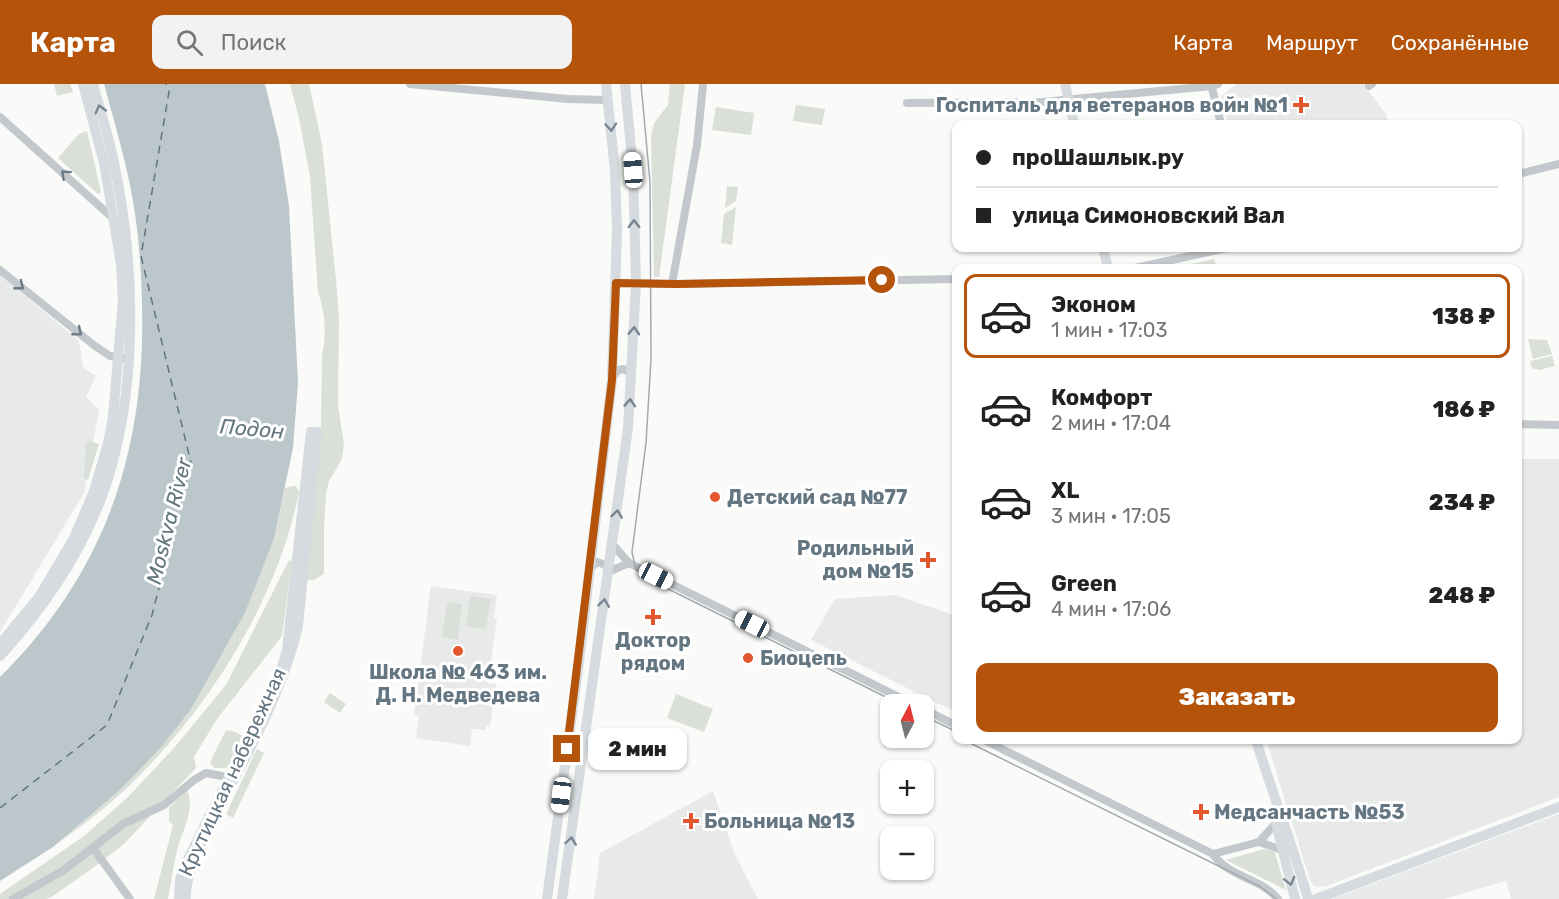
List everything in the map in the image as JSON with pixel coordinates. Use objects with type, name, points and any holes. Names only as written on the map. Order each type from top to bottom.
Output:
[{"type":"main road","points":[[0,656],[22,632],[56,586],[94,515],[103,494],[122,417],[121,264],[104,163],[83,84]]},
{"type":"main road","points":[[0,644],[51,579],[86,512],[108,443],[123,358],[130,307],[124,228],[114,163],[93,84]]},
{"type":"main road","points":[[547,899],[577,678],[613,378],[616,283],[615,171],[606,84]]},
{"type":"main road","points":[[562,899],[594,681],[628,428],[632,379],[636,283],[633,170],[625,84]]},
{"type":"main road","points":[[1065,84],[1073,120]]},
{"type":"main road","name":"Крутицкая набережная","points":[[179,899],[180,879],[188,859],[284,675],[292,649],[298,626],[314,432]]},
{"type":"main road","points":[[1257,744],[1308,899]]},
{"type":"main road","name":"Крутицкая набережная","points":[[186,899],[187,880],[194,859],[230,779]]},
{"type":"main road","points":[[1274,799],[1276,823],[1295,899]]},
{"type":"main road","points":[[1316,899],[1559,807]]},
{"type":"street","points":[[410,84],[568,99],[608,100]]},
{"type":"street","points":[[672,284],[697,145],[703,84]]},
{"type":"street","points":[[907,103],[1042,102],[1214,85],[1220,120]]},
{"type":"street","points":[[0,117],[124,228]]},
{"type":"street","points":[[1522,173],[1559,164]]},
{"type":"street","points":[[87,194],[98,200],[101,199],[107,195],[108,186]]},
{"type":"street","points":[[1154,264],[1209,252]]},
{"type":"street","points":[[0,270],[95,346],[110,356],[123,358]]},
{"type":"street","points":[[616,283],[952,279]]},
{"type":"street","points":[[613,378],[618,370],[624,369],[630,373],[632,379]]},
{"type":"street","points":[[1522,424],[1559,425]]},
{"type":"street","points":[[612,544],[629,563],[893,694]]},
{"type":"street","points":[[590,569],[594,563],[600,561],[606,565],[608,572],[629,563]]},
{"type":"street","points":[[577,678],[579,686],[585,688],[590,687],[594,681]]},
{"type":"street","points":[[934,714],[952,723]]},
{"type":"street","points":[[992,744],[1213,854],[1226,868],[1263,886],[1278,899]]},
{"type":"street","points":[[13,899],[64,870],[123,824],[164,805],[206,773],[230,779]]},
{"type":"street","points":[[1213,854],[1259,842],[1276,823]]},
{"type":"street","points":[[1259,842],[1282,850]]},
{"type":"street","points":[[93,848],[130,899]]},
{"type":"shaded area","points":[[54,84],[70,84],[73,92],[57,96]]},
{"type":"shaded area","points":[[290,84],[309,84],[322,144],[339,319],[338,406],[344,444],[342,459],[329,481],[326,494],[324,574],[314,580],[305,580],[321,424],[324,323],[318,293],[310,177]]},
{"type":"shaded area","points":[[670,84],[685,84],[659,277],[654,277],[651,137],[654,123],[668,105]]},
{"type":"shaded area","name":"Госпиталь для ветеранов войн №1","points":[[1237,84],[1363,84],[1386,114],[1387,120],[1227,120],[1221,96]]},
{"type":"shaded area","points":[[796,105],[825,109],[822,125],[793,121]]},
{"type":"shaded area","points":[[716,107],[754,113],[751,135],[712,130]]},
{"type":"shaded area","points":[[87,131],[101,192],[98,194],[58,158],[79,134]]},
{"type":"shaded area","points":[[727,186],[738,187],[736,201],[725,208]]},
{"type":"shaded area","points":[[736,207],[732,245],[721,243],[724,214]]},
{"type":"shaded area","points":[[1214,259],[1216,264],[1191,264]]},
{"type":"shaded area","points":[[0,275],[79,341],[83,367],[96,376],[86,397],[99,410],[84,493],[0,632]]},
{"type":"shaded area","points":[[1528,339],[1547,340],[1552,354],[1533,359]]},
{"type":"shaded area","points":[[1552,356],[1555,366],[1539,370],[1532,368],[1530,361]]},
{"type":"shaded area","points":[[86,442],[99,444],[88,480],[84,478]]},
{"type":"shaded area","points":[[1522,459],[1559,459],[1559,797],[1324,887],[1314,886],[1310,880],[1267,744],[1522,744]]},
{"type":"shaded area","points":[[296,486],[299,492],[289,533],[274,574],[235,652],[211,689],[185,724],[128,787],[101,811],[53,847],[120,790],[191,709],[245,613],[274,539],[285,488]]},
{"type":"shaded area","points":[[289,560],[292,562],[282,636],[217,719],[194,757],[196,768],[124,844],[53,896],[47,899],[0,899],[0,894],[84,836],[127,798],[174,748],[226,685]]},
{"type":"shaded area","name":"Школа № 463 им. Д. Н. Медведева","points":[[431,586],[497,595],[494,618],[497,619],[488,683],[496,684],[490,727],[486,726],[486,730],[472,729],[470,746],[416,738],[419,716],[414,715]]},
{"type":"shaded area","points":[[895,595],[952,614],[952,710],[934,702],[934,694],[919,694],[811,640],[835,599]]},
{"type":"shaded area","points":[[470,596],[491,599],[486,629],[466,626]]},
{"type":"shaded area","points":[[447,602],[462,604],[458,640],[442,637]]},
{"type":"shaded area","points":[[330,693],[346,704],[340,713],[324,702]]},
{"type":"shaded area","points":[[676,694],[713,709],[704,732],[667,718]]},
{"type":"shaded area","points":[[226,730],[245,737],[226,768],[214,768],[210,763]]},
{"type":"shaded area","points":[[257,749],[264,753],[233,818],[226,814]]},
{"type":"shaded area","points":[[187,790],[189,813],[177,851],[168,899],[154,899],[173,825],[169,821],[169,808]]},
{"type":"shaded area","name":"Больница №13","points":[[713,791],[735,855],[758,899],[594,899],[600,853]]},
{"type":"shaded area","points":[[1559,814],[1559,899],[1511,899],[1506,881],[1444,899],[1332,899]]},
{"type":"shaded area","points":[[1264,849],[1275,853],[1286,890],[1226,860]]},
{"type":"water","points":[[104,84],[265,84],[279,141],[289,206],[298,383],[293,448],[274,539],[245,613],[191,709],[162,746],[120,790],[53,847],[0,881],[0,677],[37,637],[67,595],[93,551],[112,506],[127,458],[136,409],[141,357],[142,303],[139,244],[127,172]]},
{"type":"ferry route","points":[[0,808],[107,725],[152,615],[191,463],[141,256],[169,92],[166,84]]},
{"type":"tram line","points":[[641,84],[650,182],[651,359],[646,443],[632,552],[636,570],[648,579],[880,694]]},
{"type":"tram line","points":[[934,721],[952,730]]},
{"type":"tram line","points":[[972,744],[1261,887],[1276,899]]},
{"type":"place","name":"Госпиталь для ветеранов войн №1","points":[[1301,105]]},
{"type":"place","name":"Детский сад №77","points":[[715,497]]},
{"type":"place","name":"Родильный дом №15","points":[[928,560]]},
{"type":"place","name":"Доктор рядом","points":[[653,617]]},
{"type":"place","name":"Школа № 463 им. Д. Н. Медведева","points":[[458,651]]},
{"type":"place","name":"Биоцепь","points":[[748,658]]},
{"type":"place","name":"Медсанчасть №53","points":[[1201,812]]},
{"type":"place","name":"Больница №13","points":[[691,821]]},
{"type":"route","points":[[567,749],[612,380],[616,283],[882,280]]},
{"type":"water label","name":"Подон","points":[[252,429]]},
{"type":"water label","name":"Moskva River","points":[[169,521]]}]
